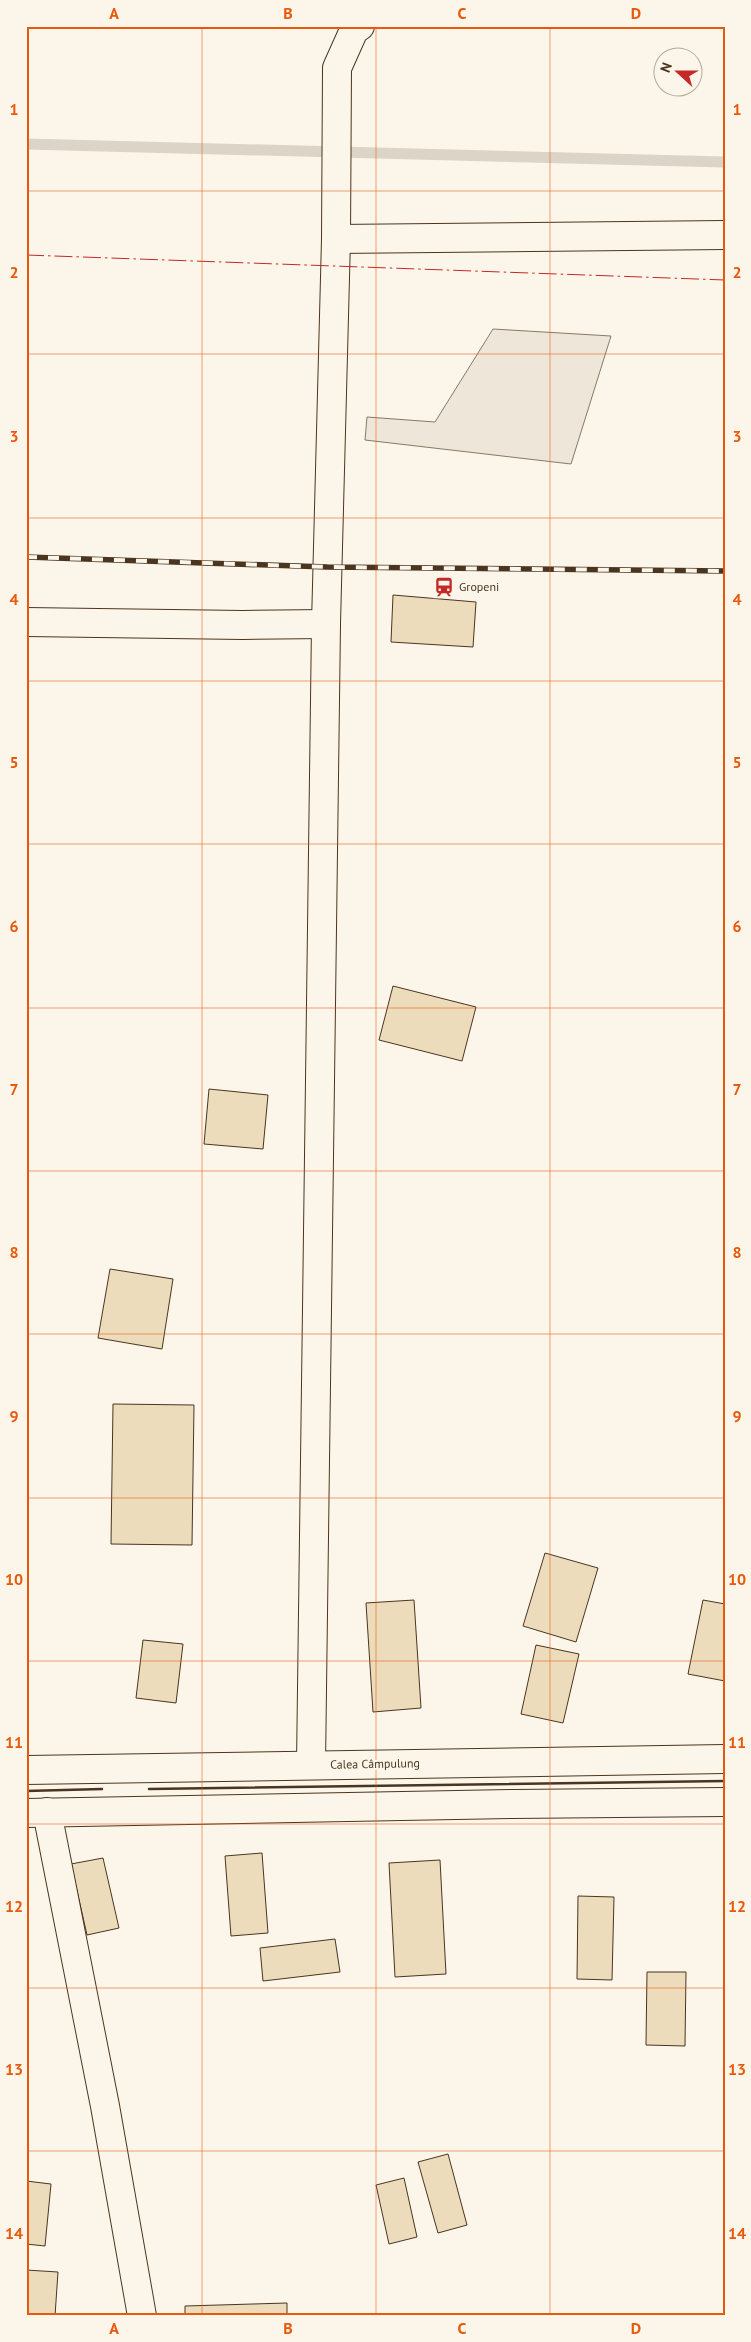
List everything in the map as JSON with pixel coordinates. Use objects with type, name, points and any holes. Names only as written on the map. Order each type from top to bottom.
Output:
[{"type":"main road","points":[[311,1765],[326,624],[336,239],[337,68],[354,30],[360,26]]},
{"type":"main road","points":[[336,239],[725,235]]},
{"type":"main road","points":[[26,622],[243,626],[326,624]]},
{"type":"main road","name":"Calea Câmpulung","points":[[26,1770],[725,1759]]},
{"type":"main road","points":[[142,2316],[105,2106],[37,1812],[725,1802]]},
{"type":"shaded area","points":[[493,329],[611,336],[571,464],[365,440],[367,417],[435,422]]},
{"type":"building","points":[[393,595],[476,602],[473,647],[391,642]]},
{"type":"building","points":[[393,986],[476,1007],[462,1061],[379,1040]]},
{"type":"building","points":[[209,1089],[268,1095],[263,1149],[204,1144]]},
{"type":"building","points":[[110,1269],[173,1279],[162,1349],[98,1338]]},
{"type":"building","points":[[113,1404],[194,1405],[192,1545],[111,1544]]},
{"type":"building","points":[[545,1553],[598,1568],[576,1642],[523,1626]]},
{"type":"building","points":[[414,1600],[421,1708],[373,1712],[366,1603]]},
{"type":"building","points":[[703,1600],[725,1604],[725,1681],[688,1674]]},
{"type":"building","points":[[143,1640],[183,1644],[176,1703],[136,1698]]},
{"type":"building","points":[[536,1645],[579,1654],[563,1723],[521,1714]]},
{"type":"building","points":[[262,1853],[268,1933],[231,1936],[225,1856]]},
{"type":"building","points":[[103,1858],[119,1928],[87,1935],[71,1864]]},
{"type":"building","points":[[440,1860],[446,1974],[395,1977],[389,1863]]},
{"type":"building","points":[[578,1896],[614,1897],[612,1980],[577,1979]]},
{"type":"building","points":[[335,1939],[340,1972],[263,1981],[260,1948]]},
{"type":"building","points":[[647,1972],[686,1972],[685,2046],[646,2045]]},
{"type":"building","points":[[448,2154],[467,2225],[438,2233],[418,2162]]},
{"type":"building","points":[[404,2178],[417,2237],[389,2244],[376,2185]]},
{"type":"building","points":[[26,2181],[51,2184],[45,2246],[26,2244]]},
{"type":"building","points":[[26,2270],[58,2272],[55,2316],[26,2316]]},
{"type":"building","points":[[287,2303],[287,2316],[185,2316],[185,2306]]},
{"type":"waterway","points":[[26,144],[725,162]]},
{"type":"railway","points":[[26,557],[327,567],[725,571]]},
{"type":"wall","points":[[149,1789],[725,1781]]},
{"type":"wall","points":[[26,1791],[102,1789]]},
{"type":"power","points":[[26,255],[725,280]]},
{"type":"place","name":"Gropeni","points":[[444,587]]}]
